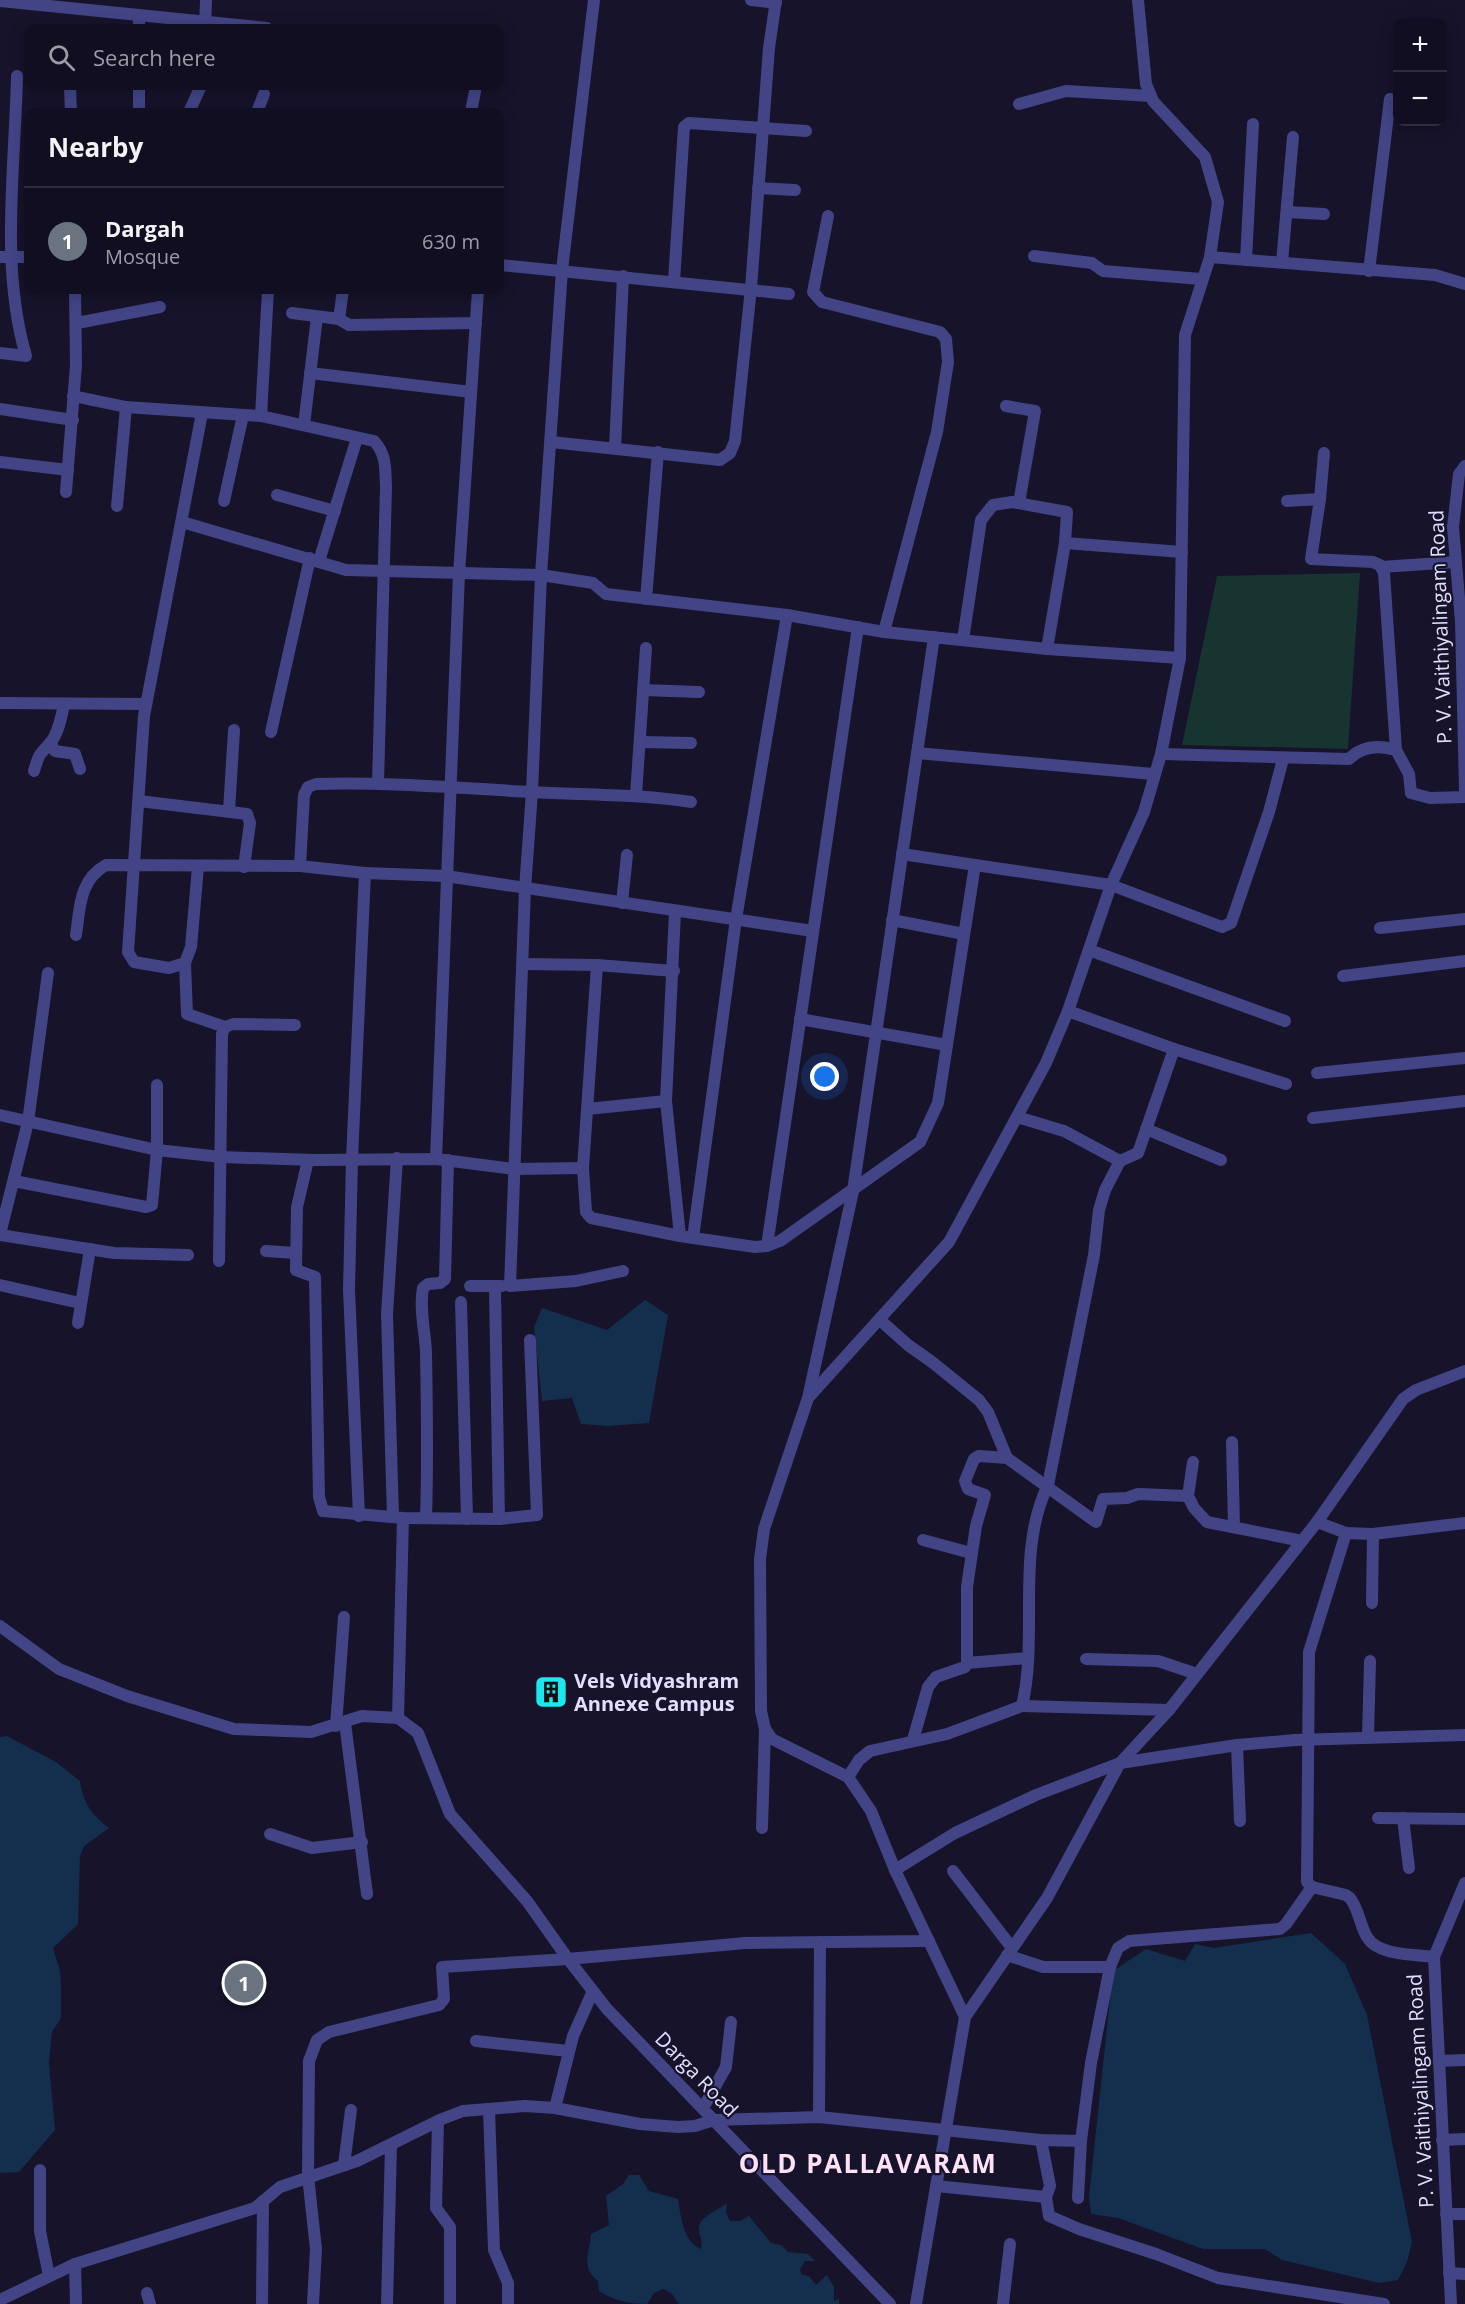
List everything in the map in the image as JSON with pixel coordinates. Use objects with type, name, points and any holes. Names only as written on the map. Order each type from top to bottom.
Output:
[{"type":"street","points":[[205,24],[206,0]]},
{"type":"street","points":[[504,1286],[514,1169],[541,575],[562,270],[594,0]]},
{"type":"street","points":[[551,442],[720,460],[730,453],[735,441],[751,288],[769,48],[776,2],[751,0]]},
{"type":"street","points":[[808,1398],[880,1320],[898,1296],[950,1242],[1046,1063],[1068,1011],[1111,885],[1144,812],[1153,774],[1161,754],[1180,658],[1185,335],[1201,279],[1210,257],[1218,202],[1205,157],[1151,96],[1146,84],[1138,0]]},
{"type":"street","points":[[0,1],[139,22],[172,24]]},
{"type":"street","points":[[0,353],[26,356],[15,322],[4,257],[17,76]]},
{"type":"street","points":[[70,90],[70,108]]},
{"type":"street","points":[[139,90],[139,108]]},
{"type":"street","points":[[191,108],[199,90]]},
{"type":"street","points":[[472,108],[475,90]]},
{"type":"street","points":[[1019,104],[1066,91],[1151,96]]},
{"type":"street","points":[[259,108],[264,94]]},
{"type":"street","points":[[1369,271],[1390,99]]},
{"type":"street","points":[[674,281],[684,127],[688,123],[806,131]]},
{"type":"street","points":[[1246,260],[1253,124]]},
{"type":"street","points":[[1282,262],[1293,137]]},
{"type":"street","points":[[759,188],[795,190]]},
{"type":"street","points":[[1287,212],[1324,214]]},
{"type":"street","points":[[828,216],[813,292],[815,297],[822,302],[940,332],[946,339],[948,362],[937,432],[884,632]]},
{"type":"street","points":[[1034,256],[1092,263],[1103,271],[1201,279]]},
{"type":"street","points":[[4,257],[24,257]]},
{"type":"street","points":[[1210,257],[1435,275],[1465,284]]},
{"type":"street","points":[[504,265],[751,288],[789,294]]},
{"type":"street","points":[[615,448],[623,276]]},
{"type":"street","points":[[66,492],[73,420],[77,323],[75,294]]},
{"type":"street","points":[[261,416],[268,294]]},
{"type":"street","points":[[339,319],[342,294]]},
{"type":"street","points":[[426,1518],[428,1448],[422,1294],[423,1288],[428,1284],[440,1283],[444,1279],[442,1160],[446,876],[452,785],[459,574],[478,294]]},
{"type":"street","points":[[77,323],[160,307]]},
{"type":"street","points":[[292,313],[339,319],[349,325],[476,323]]},
{"type":"street","points":[[303,425],[317,317]]},
{"type":"street","points":[[310,373],[471,392]]},
{"type":"street","points":[[73,396],[126,407],[261,416],[374,441],[385,458],[378,783]]},
{"type":"street","points":[[1006,406],[1033,409],[1035,414],[1018,503]]},
{"type":"street","points":[[117,506],[126,407]]},
{"type":"street","points":[[0,409],[73,420]]},
{"type":"street","points":[[185,963],[169,968],[134,962],[129,957],[146,704],[202,413]]},
{"type":"street","points":[[224,501],[243,415]]},
{"type":"street","points":[[271,732],[314,560],[334,511],[357,438]]},
{"type":"street","points":[[646,599],[658,452]]},
{"type":"street","points":[[1324,453],[1311,559],[1373,562],[1381,567],[1384,573],[1396,750],[1408,774],[1412,793],[1430,798],[1465,797]]},
{"type":"street","points":[[0,462],[68,470]]},
{"type":"street","name":"P. V. Vaithiyalingam Road","points":[[1465,466],[1459,474],[1455,493],[1453,526],[1461,622],[1465,790]]},
{"type":"street","points":[[277,495],[334,511]]},
{"type":"street","points":[[1287,501],[1320,499]]},
{"type":"street","points":[[963,640],[981,520],[993,505],[1018,503],[1066,512],[1065,543],[1047,648]]},
{"type":"street","points":[[182,522],[346,570],[383,573],[541,575],[593,583],[606,594],[788,615],[884,632],[1180,658]]},
{"type":"street","points":[[1065,543],[1182,552]]},
{"type":"street","points":[[1381,567],[1456,562]]},
{"type":"street","points":[[686,1237],[736,919],[788,615]]},
{"type":"street","points":[[767,1246],[858,627]]},
{"type":"street","points":[[762,1828],[765,1729],[761,1711],[760,1559],[764,1529],[808,1398],[853,1191],[934,637]]},
{"type":"street","points":[[636,795],[646,648]]},
{"type":"street","points":[[643,690],[699,692]]},
{"type":"street","points":[[1,706],[146,704]]},
{"type":"street","points":[[34,771],[40,750],[50,743],[58,729],[64,705]]},
{"type":"street","points":[[229,810],[234,730]]},
{"type":"street","points":[[640,742],[692,742]]},
{"type":"street","points":[[50,743],[55,751],[75,754],[80,770]]},
{"type":"street","points":[[1161,754],[1349,759],[1356,752],[1380,746],[1396,750]]},
{"type":"street","points":[[917,753],[1153,774]]},
{"type":"street","points":[[902,854],[1111,885],[1222,927],[1227,926],[1231,923],[1269,812],[1283,759]]},
{"type":"street","points":[[300,866],[303,795],[308,787],[316,784],[452,785],[532,792],[636,795],[691,802]]},
{"type":"street","points":[[139,801],[229,810],[247,814],[250,818],[244,867]]},
{"type":"street","points":[[622,903],[627,855]]},
{"type":"street","points":[[76,935],[83,889],[94,871],[106,865],[135,864],[198,867],[300,866],[365,873],[446,876],[813,931]]},
{"type":"street","points":[[597,965],[583,1168],[586,1212],[591,1218],[686,1237],[767,1246],[780,1241],[920,1142],[938,1103],[975,865]]},
{"type":"street","points":[[198,867],[191,946],[185,963],[187,1014],[225,1027],[233,1024],[295,1025]]},
{"type":"street","points":[[359,1515],[349,1290],[352,1159],[365,873]]},
{"type":"street","points":[[675,912],[674,971],[666,1101],[686,1237]]},
{"type":"street","points":[[1380,928],[1465,919]]},
{"type":"street","points":[[892,920],[964,934]]},
{"type":"street","points":[[1089,950],[1285,1021]]},
{"type":"street","points":[[1343,976],[1465,962]]},
{"type":"street","points":[[523,964],[597,965],[674,971]]},
{"type":"street","points":[[48,973],[28,1122],[0,1235],[114,1253],[188,1256]]},
{"type":"street","points":[[1068,1011],[1174,1049],[1286,1084]]},
{"type":"street","points":[[800,1019],[947,1045]]},
{"type":"street","points":[[219,1261],[221,1040],[225,1027]]},
{"type":"street","points":[[1022,1706],[1029,1678],[1031,1546],[1034,1518],[1048,1485],[1094,1255],[1099,1210],[1105,1190],[1120,1161],[1138,1153],[1174,1049]]},
{"type":"street","points":[[1317,1073],[1465,1058]]},
{"type":"street","points":[[14,1181],[146,1207],[154,1201],[157,1085]]},
{"type":"street","points":[[587,1109],[666,1101]]},
{"type":"street","points":[[1313,1118],[1465,1101]]},
{"type":"street","points":[[0,1115],[157,1150],[221,1157],[308,1160],[397,1158],[442,1160],[514,1169],[583,1168]]},
{"type":"street","points":[[1017,1117],[1064,1131],[1120,1161]]},
{"type":"street","points":[[1146,1129],[1221,1160]]},
{"type":"street","points":[[0,1626],[59,1669],[127,1696],[234,1729],[311,1732],[363,1716],[398,1718],[398,1517],[387,1314],[397,1158]]},
{"type":"street","points":[[308,1160],[297,1207],[295,1253],[296,1270],[315,1277],[321,1506],[326,1513],[499,1519],[537,1515],[530,1340]]},
{"type":"street","points":[[78,1323],[90,1250]]},
{"type":"street","points":[[266,1251],[295,1253]]},
{"type":"street","points":[[470,1286],[576,1281],[623,1271]]},
{"type":"street","points":[[0,1285],[80,1303]]},
{"type":"street","points":[[499,1519],[495,1290],[504,1286]]},
{"type":"street","points":[[461,1302],[467,1518]]},
{"type":"street","points":[[880,1320],[908,1345],[979,1400],[988,1412],[1007,1458]]},
{"type":"street","points":[[916,2304],[965,2017],[1047,1898],[1120,1763],[1169,1710],[1317,1522],[1403,1399],[1416,1390],[1465,1371]]},
{"type":"street","points":[[1232,1442],[1233,1527]]},
{"type":"street","points":[[913,1740],[928,1687],[936,1677],[965,1667],[967,1663],[967,1587],[971,1553],[985,1495],[968,1489],[965,1481],[974,1459],[979,1456],[1007,1458],[1048,1485],[1096,1522],[1103,1499],[1127,1498],[1138,1494],[1188,1496]]},
{"type":"street","points":[[1193,1462],[1188,1496],[1194,1508],[1207,1522],[1302,1541]]},
{"type":"street","points":[[1317,1522],[1346,1533],[1373,1534],[1465,1523]]},
{"type":"street","points":[[1312,1887],[1306,1874],[1310,1740],[1309,1652],[1321,1620],[1346,1533]]},
{"type":"street","points":[[1372,1603],[1373,1534]]},
{"type":"street","points":[[923,1540],[971,1553]]},
{"type":"street","points":[[344,1617],[340,1724],[362,1842],[367,1894]]},
{"type":"street","points":[[967,1663],[1028,1658]]},
{"type":"street","points":[[1086,1659],[1158,1661],[1197,1674]]},
{"type":"street","points":[[1368,1737],[1370,1661]]},
{"type":"street","points":[[848,1777],[859,1760],[870,1751],[947,1734],[1022,1706],[1169,1710]]},
{"type":"street","name":"Darga Road","points":[[398,1718],[418,1733],[450,1814],[527,1901],[593,1991],[890,2304]]},
{"type":"street","points":[[765,1729],[782,1747],[848,1777],[871,1811],[895,1870],[965,2017]]},
{"type":"street","points":[[895,1870],[956,1833],[1006,1809],[1120,1763],[1237,1745],[1368,1737],[1465,1735]]},
{"type":"street","points":[[1237,1745],[1239,1821]]},
{"type":"street","points":[[1378,1818],[1465,1819]]},
{"type":"street","points":[[1403,1818],[1409,1868]]},
{"type":"street","points":[[270,1834],[312,1848],[362,1842]]},
{"type":"street","points":[[952,1871],[1010,1952],[1043,1967],[1110,1967]]},
{"type":"street","name":"P. V. Vaithiyalingam Road","points":[[1451,2304],[1434,1957],[1465,1883]]},
{"type":"street","points":[[1312,1887],[1350,1898],[1368,1940],[1374,1945],[1383,1950],[1434,1957]]},
{"type":"street","points":[[1078,2198],[1081,2141],[1090,2063],[1110,1967],[1118,1948],[1129,1941],[1280,1929],[1312,1887]]},
{"type":"street","points":[[313,2304],[316,2249],[308,2176],[309,2061],[317,2040],[329,2032],[442,2004],[442,1967],[568,1959],[745,1943],[929,1941]]},
{"type":"street","points":[[819,2117],[820,1942]]},
{"type":"street","points":[[555,2108],[568,2051],[593,1991]]},
{"type":"street","points":[[703,2108],[726,2067],[731,2022]]},
{"type":"street","points":[[476,2041],[568,2051]]},
{"type":"street","points":[[1438,2061],[1465,2060]]},
{"type":"street","points":[[0,2300],[75,2264],[255,2208],[280,2187],[390,2146],[463,2111],[525,2106],[555,2108],[640,2124],[678,2127],[695,2126],[714,2120],[819,2117],[1041,2140],[1081,2141]]},
{"type":"street","points":[[344,2165],[351,2110]]},
{"type":"street","points":[[489,2110],[494,2250],[508,2283],[508,2304]]},
{"type":"street","points":[[438,2121],[436,2208],[450,2227],[450,2304]]},
{"type":"street","points":[[1442,2140],[1465,2139]]},
{"type":"street","points":[[1041,2140],[1050,2186],[1046,2197],[1049,2216],[1079,2229],[1156,2254],[1218,2278],[1303,2298],[1384,2304]]},
{"type":"street","points":[[387,2304],[390,2146]]},
{"type":"street","points":[[40,2170],[40,2231],[49,2276]]},
{"type":"street","points":[[936,2186],[1046,2197]]},
{"type":"street","points":[[262,2304],[263,2201]]},
{"type":"street","points":[[1446,2214],[1465,2214]]},
{"type":"street","points":[[1003,2304],[1010,2244]]},
{"type":"street","points":[[75,2264],[76,2304]]},
{"type":"street","points":[[1449,2273],[1465,2274]]},
{"type":"green space","points":[[1360,573],[1348,749],[1182,745],[1217,576]]},
{"type":"water","points":[[645,1300],[668,1315],[649,1423],[608,1426],[581,1424],[572,1398],[542,1401],[534,1327],[542,1308],[607,1330]]},
{"type":"water","points":[[7,1736],[56,1762],[80,1781],[83,1796],[89,1808],[109,1828],[84,1846],[80,1856],[78,1924],[53,1948],[60,1971],[61,1988],[61,2018],[52,2032],[49,2063],[55,2130],[19,2172],[0,2173],[0,1737]]},
{"type":"water","points":[[1311,1933],[1345,1964],[1367,2015],[1412,2242],[1407,2262],[1398,2280],[1379,2283],[1282,2260],[1265,2249],[1203,2249],[1118,2218],[1091,2214],[1089,2197],[1113,1971],[1146,1949],[1185,1961],[1195,1944],[1214,1948]]},
{"type":"water","points":[[629,2175],[639,2175],[649,2191],[678,2199],[687,2234],[690,2240],[701,2249],[700,2225],[709,2214],[727,2203],[726,2212],[730,2221],[740,2221],[749,2216],[771,2243],[781,2245],[788,2252],[808,2254],[815,2261],[805,2261],[800,2269],[801,2274],[810,2277],[816,2285],[827,2275],[834,2287],[834,2301],[839,2299],[839,2304],[679,2304],[672,2294],[663,2289],[654,2293],[647,2304],[640,2304],[616,2300],[599,2291],[598,2281],[589,2270],[587,2259],[591,2234],[609,2225],[606,2196],[623,2184]]},
{"type":"place","name":"Vels Vidyashram Annexe Campus","points":[[551,1692]]},
{"type":"place","name":"Dargah","points":[[244,1983]]},
{"type":"district","name":"OLD PALLAVARAM","points":[[868,2163]]}]
